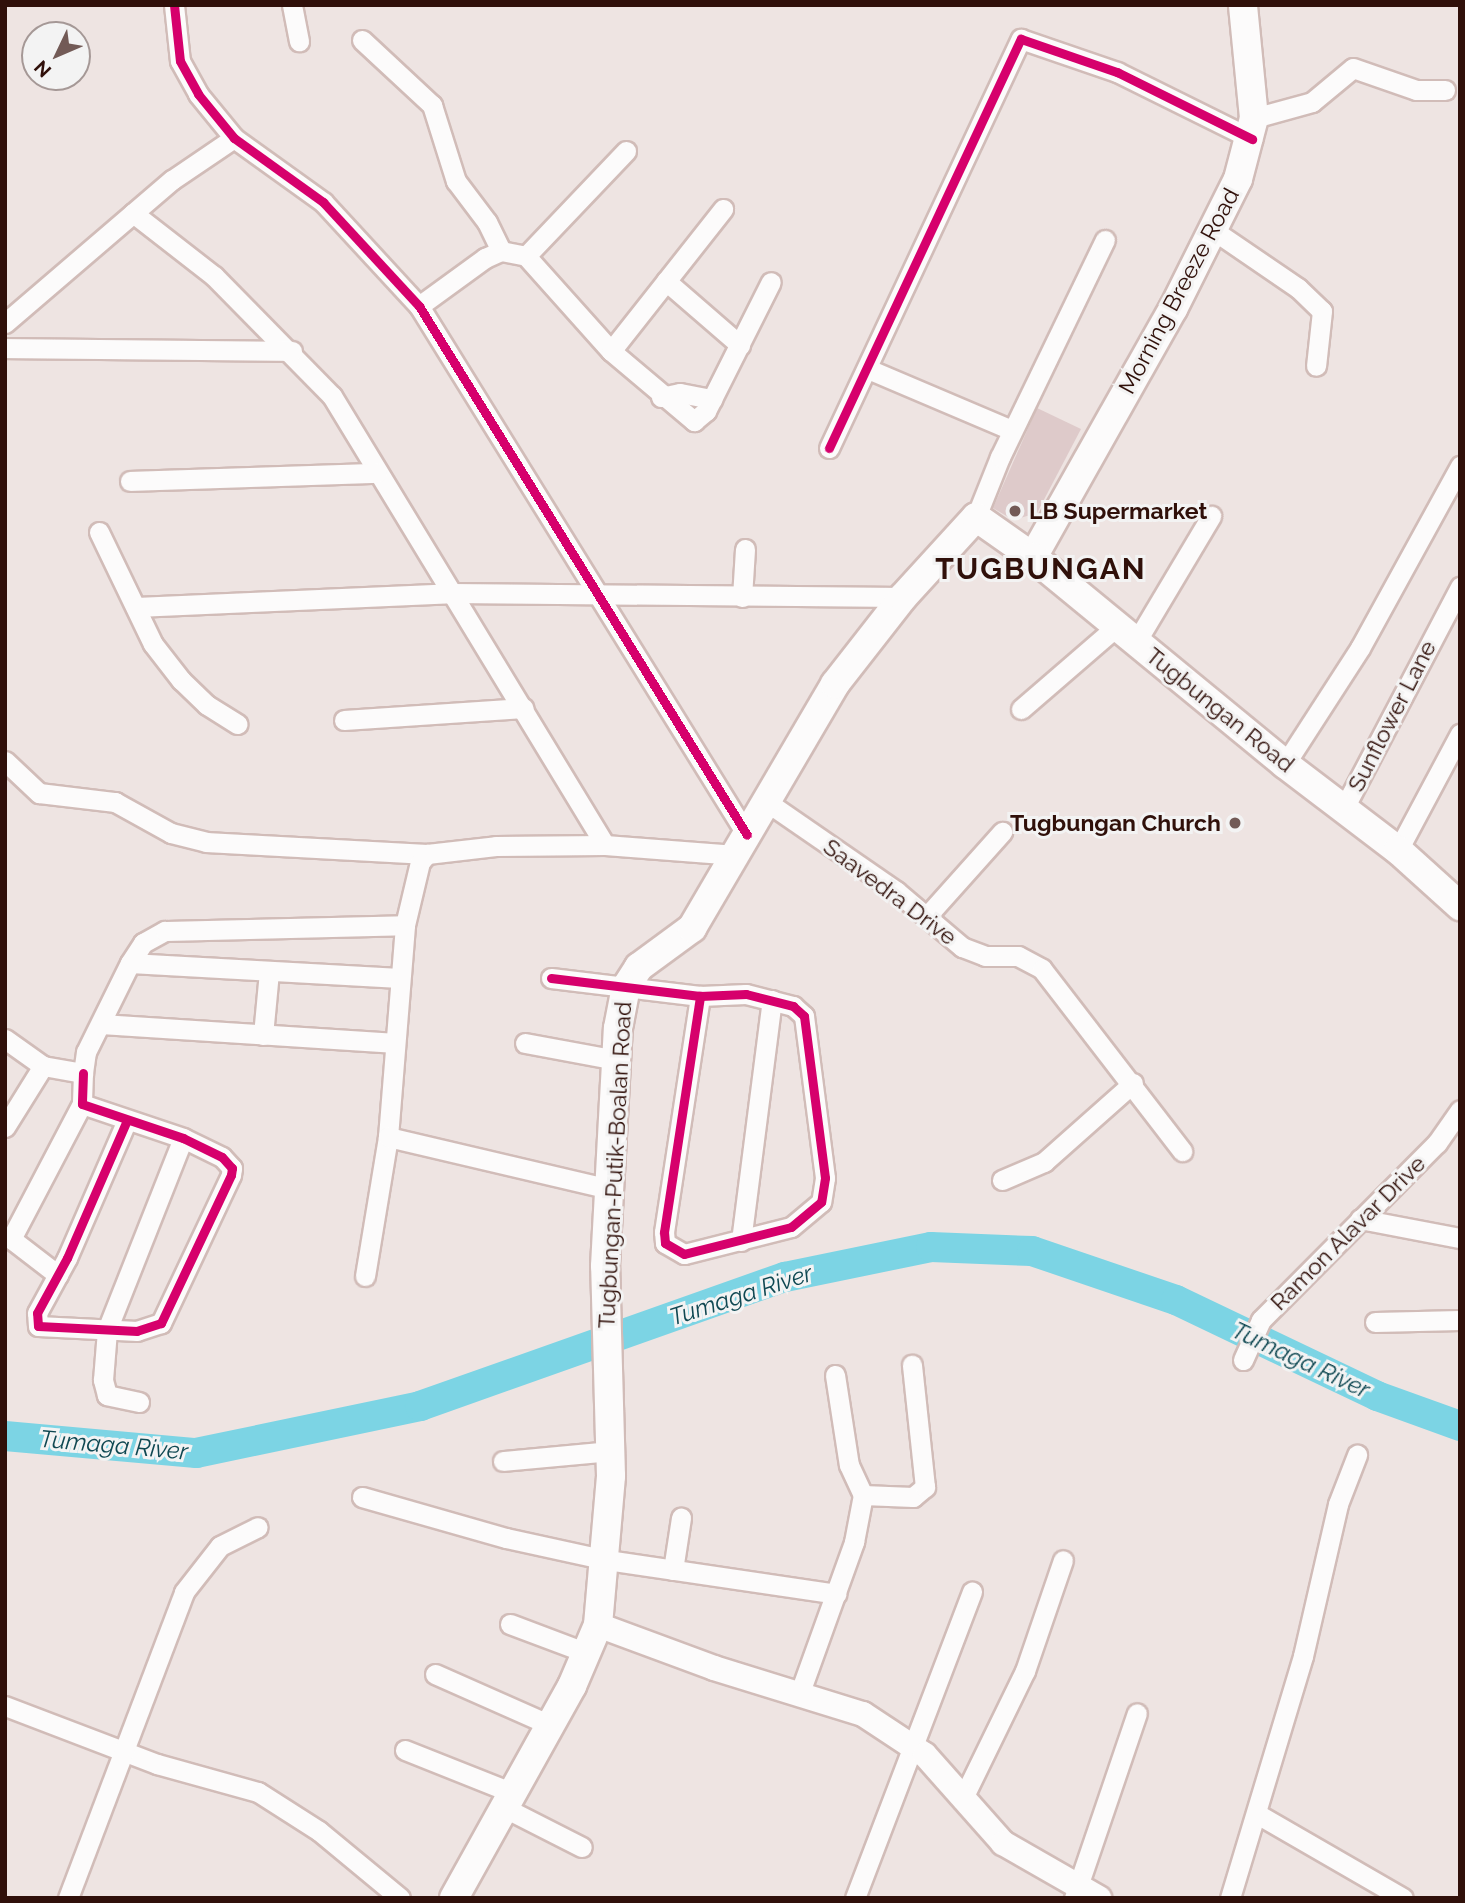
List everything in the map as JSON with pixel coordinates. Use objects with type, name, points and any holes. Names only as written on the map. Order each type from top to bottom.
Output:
[{"type":"main road","name":"Morning Breeze Road","points":[[1033,557],[1213,230],[1253,128],[1243,5]]},
{"type":"main road","name":"Tugbungan Road","points":[[976,517],[1033,557],[1285,764],[1398,850],[1460,906]]},
{"type":"main road","name":"Tugbungan-Putik-Boalan Road","points":[[454,1898],[551,1725],[598,1625],[607,1560],[610,1451],[604,1314],[617,1060],[626,988],[639,967],[692,928],[835,684],[903,597],[976,517]]},
{"type":"street","points":[[5,761],[39,793],[116,803],[170,833],[206,842],[427,854],[496,846],[742,845],[602,595],[419,306],[323,202],[234,138],[198,94],[180,61],[174,5]]},
{"type":"street","points":[[292,5],[299,41]]},
{"type":"street","points":[[829,448],[1021,39],[1117,72],[1253,128],[1311,102],[1353,68],[1416,90],[1445,90]]},
{"type":"street","points":[[362,40],[432,105],[456,181],[487,222],[501,251]]},
{"type":"street","points":[[5,323],[182,172],[234,138]]},
{"type":"street","points":[[526,256],[626,151]]},
{"type":"street","points":[[611,351],[723,209]]},
{"type":"street","points":[[133,213],[214,276],[292,351],[332,396],[605,845]]},
{"type":"street","points":[[1213,230],[1298,288],[1322,311],[1316,366]]},
{"type":"street","points":[[976,517],[1012,430],[1105,240]]},
{"type":"street","points":[[419,306],[501,251],[526,256],[611,351],[661,397],[680,393],[712,399],[771,282]]},
{"type":"street","points":[[666,281],[740,345]]},
{"type":"street","points":[[5,348],[292,351]]},
{"type":"street","points":[[868,369],[1012,430]]},
{"type":"street","points":[[1285,764],[1360,648],[1460,466]]},
{"type":"street","points":[[130,481],[377,473]]},
{"type":"street","points":[[1021,709],[1126,634],[1211,516]]},
{"type":"street","points":[[99,532],[153,644],[181,680],[238,724]]},
{"type":"street","points":[[742,597],[745,549]]},
{"type":"street","name":"Sunflower Lane","points":[[1344,808],[1460,587]]},
{"type":"street","points":[[136,607],[451,593],[903,597]]},
{"type":"street","points":[[344,720],[524,708]]},
{"type":"street","points":[[1398,850],[1460,734]]},
{"type":"street","name":"Saavedra Drive","points":[[767,802],[927,916],[972,953],[1018,956],[1042,969],[1133,1083],[1182,1151]]},
{"type":"street","points":[[927,916],[1002,832]]},
{"type":"street","points":[[365,1276],[388,1137],[392,1043],[405,925],[420,862],[427,854]]},
{"type":"street","points":[[58,1275],[8,1241],[82,1104],[86,1052],[130,963],[143,943],[165,930],[405,925]]},
{"type":"street","points":[[130,963],[400,978]]},
{"type":"street","points":[[263,1035],[269,971]]},
{"type":"street","points":[[551,978],[700,996],[730,993],[772,1000],[793,1006],[808,1028],[825,1192],[808,1217],[741,1241],[684,1254],[666,1244],[664,1233],[700,996]]},
{"type":"street","points":[[741,1241],[772,1000]]},
{"type":"street","points":[[101,1024],[392,1043]]},
{"type":"street","points":[[525,1043],[617,1060]]},
{"type":"street","points":[[7,1046],[43,1066],[83,1073]]},
{"type":"street","points":[[5,1127],[43,1066]]},
{"type":"street","points":[[1002,1180],[1044,1162],[1133,1083]]},
{"type":"street","points":[[82,1104],[183,1138],[229,1162],[231,1175],[170,1312],[153,1329],[107,1330],[36,1325],[37,1313],[58,1275],[127,1120]]},
{"type":"street","name":"Ramon Alavar Drive","points":[[1242,1360],[1261,1320],[1437,1143],[1460,1110]]},
{"type":"street","points":[[388,1137],[610,1189]]},
{"type":"street","points":[[139,1402],[107,1395],[103,1380],[107,1330],[183,1138]]},
{"type":"street","points":[[1360,1219],[1460,1238]]},
{"type":"street","points":[[1375,1322],[1460,1320]]},
{"type":"street","points":[[863,1495],[913,1497],[925,1487],[912,1366]]},
{"type":"street","points":[[799,1695],[860,1523],[863,1495],[849,1465],[835,1376]]},
{"type":"street","points":[[503,1461],[610,1451]]},
{"type":"street","points":[[1230,1898],[1259,1815],[1303,1656],[1338,1504],[1357,1455]]},
{"type":"street","points":[[362,1497],[506,1538],[607,1560],[836,1594]]},
{"type":"street","points":[[673,1570],[681,1518]]},
{"type":"street","points":[[68,1898],[184,1592],[220,1546],[258,1527]]},
{"type":"street","points":[[962,1800],[1025,1671],[1063,1560]]},
{"type":"street","points":[[855,1898],[972,1592]]},
{"type":"street","points":[[510,1624],[587,1653]]},
{"type":"street","points":[[598,1625],[799,1695],[863,1714],[913,1745],[1003,1843],[1083,1894],[1137,1713]]},
{"type":"street","points":[[435,1674],[551,1725]]},
{"type":"street","points":[[5,1706],[183,1772],[258,1792],[319,1830],[400,1898]]},
{"type":"street","points":[[405,1750],[509,1800],[582,1847]]},
{"type":"street","points":[[1259,1815],[1404,1898]]},
{"type":"building","points":[[1037,408],[1081,429],[1037,513],[1013,520],[993,508]]},
{"type":"waterway","name":"Tumaga River","points":[[5,1436],[196,1453],[420,1406],[785,1277],[931,1247],[1032,1251],[1176,1300],[1377,1396],[1460,1426]]},
{"type":"cycle path","points":[[174,5],[180,61],[198,94],[234,138],[323,202],[419,306],[747,835]]},
{"type":"cycle path","points":[[829,448],[1021,39],[1117,72],[1252,139]]},
{"type":"cycle path","points":[[551,978],[700,996],[746,994],[793,1006],[804,1016],[825,1178],[821,1202],[791,1227],[684,1254],[665,1243],[664,1232],[700,996]]},
{"type":"cycle path","points":[[83,1073],[82,1104],[183,1138],[222,1157],[232,1168],[231,1175],[161,1323],[137,1331],[38,1326],[37,1313],[67,1258],[127,1120]]},
{"type":"place","name":"LB Supermarket","points":[[1015,511]]},
{"type":"place","name":"Tugbungan Church","points":[[1235,823]]},
{"type":"district","name":"TUGBUNGAN","points":[[1041,569]]}]
